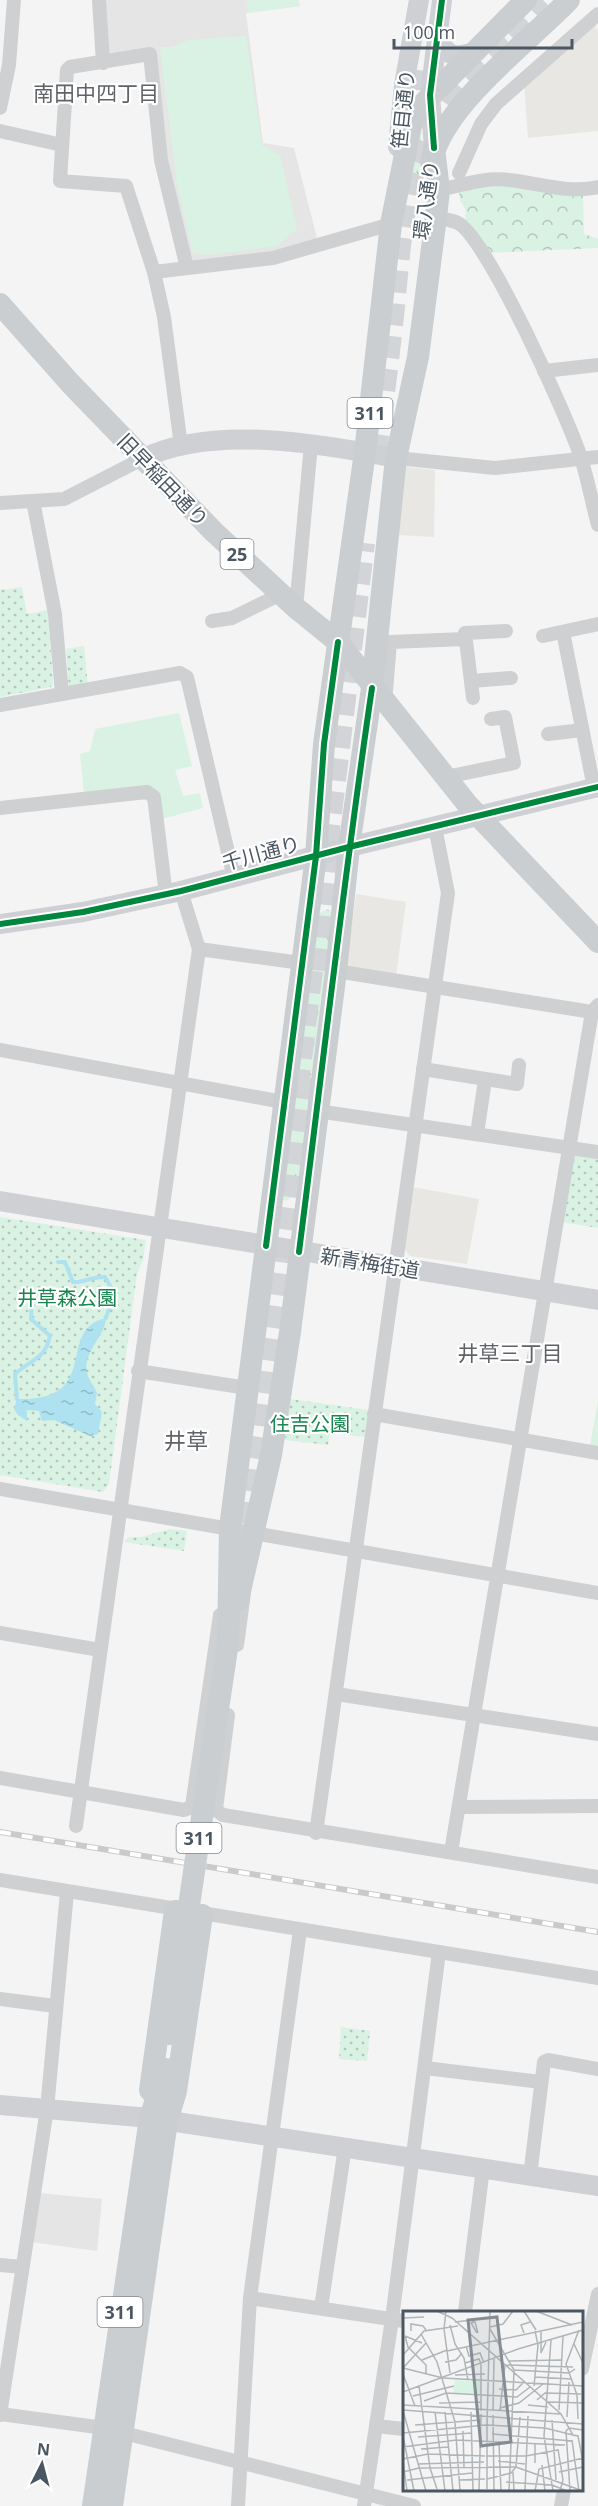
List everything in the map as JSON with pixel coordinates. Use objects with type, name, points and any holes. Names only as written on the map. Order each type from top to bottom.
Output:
[{"type":"main road","name":"笹目通り","points":[[397,182],[404,85],[418,0]]},
{"type":"main road","name":"笹目通り","points":[[419,63],[431,0]]},
{"type":"main road","name":"笹目通り","points":[[434,148],[430,94],[437,23],[442,0]]},
{"type":"main road","name":"311","points":[[93,2506],[112,2430],[118,2392],[228,1642],[241,1540],[235,1485],[301,963],[309,916],[338,642],[365,452],[397,182],[411,125],[419,108],[430,94],[477,51],[526,0]]},
{"type":"main road","name":"環八通り","points":[[397,417],[434,148],[449,123],[477,90],[569,0]]},
{"type":"main road","points":[[548,22],[582,0]]},
{"type":"main road","points":[[437,23],[444,50],[462,56],[477,51]]},
{"type":"main road","name":"311","points":[[241,1540],[264,1489],[280,1403],[336,971],[349,847],[357,793],[379,696],[382,586],[396,458],[418,357],[439,190],[434,148]]},
{"type":"main road","name":"旧早稲田通り","points":[[4,313],[142,459],[288,601],[338,642],[379,696],[479,817],[598,942]]},
{"type":"main road","points":[[142,459],[158,451],[181,446],[272,440],[396,458]]},
{"type":"main road","points":[[352,545],[359,556],[370,561],[382,557],[386,548]]},
{"type":"main road","points":[[347,583],[352,576],[366,573],[382,586]]},
{"type":"main road","name":"千川通り","points":[[0,924],[83,912],[174,893],[349,847],[596,787]]},
{"type":"main road","points":[[321,791],[327,801],[339,804],[349,801],[357,793]]},
{"type":"main road","points":[[309,916],[317,905],[328,903],[334,905],[342,915]]},
{"type":"main road","points":[[272,1196],[278,1204],[287,1207],[301,1204],[306,1196]]},
{"type":"main road","name":"新青梅街道","points":[[0,1201],[598,1300]]},
{"type":"main road","points":[[235,1485],[247,1495],[264,1489]]},
{"type":"main road","points":[[158,2120],[149,2095],[175,1911]]},
{"type":"main road","points":[[158,2120],[176,2091],[202,1915]]},
{"type":"main road","points":[[0,2105],[158,2120],[598,2186]]},
{"type":"main road","name":"311","points":[[112,2430],[112,2506]]},
{"type":"street","points":[[0,108],[9,65],[14,0]]},
{"type":"street","points":[[99,0],[103,63]]},
{"type":"street","points":[[459,172],[481,124],[496,104],[598,14]]},
{"type":"street","points":[[181,446],[164,317],[154,272],[128,188],[124,185],[60,181],[68,68],[151,56],[161,160],[187,268]]},
{"type":"street","points":[[0,131],[62,145]]},
{"type":"street","points":[[439,190],[482,181],[507,179],[584,190],[598,186]]},
{"type":"street","points":[[436,217],[459,223],[484,254],[544,371],[581,459],[597,519]]},
{"type":"street","points":[[154,272],[273,258],[391,224]]},
{"type":"street","points":[[544,371],[598,365]]},
{"type":"street","points":[[212,621],[232,618],[288,601],[311,444]]},
{"type":"street","points":[[396,458],[495,468],[598,457]]},
{"type":"street","points":[[0,503],[64,499],[142,459]]},
{"type":"street","points":[[33,501],[55,614],[62,694]]},
{"type":"street","points":[[543,636],[598,624]]},
{"type":"street","points":[[473,698],[465,633],[507,632]]},
{"type":"street","points":[[563,632],[596,787]]},
{"type":"street","points":[[379,696],[390,642],[465,639]]},
{"type":"street","points":[[0,705],[180,673],[187,677],[234,878]]},
{"type":"street","points":[[471,681],[511,678]]},
{"type":"street","points":[[446,777],[514,763],[505,717],[491,719]]},
{"type":"street","points":[[548,734],[582,729]]},
{"type":"street","points":[[0,808],[147,792],[154,797],[174,893],[199,949],[76,1826]]},
{"type":"street","points":[[316,1833],[448,893],[435,827]]},
{"type":"street","points":[[199,949],[301,963]]},
{"type":"street","points":[[336,971],[595,1008],[544,1291],[451,1852]]},
{"type":"street","points":[[0,1050],[283,1102]]},
{"type":"street","points":[[423,1069],[517,1084],[519,1065]]},
{"type":"street","points":[[477,1134],[485,1080]]},
{"type":"street","points":[[317,1111],[598,1152]]},
{"type":"street","points":[[138,1371],[247,1388]]},
{"type":"street","points":[[374,1414],[598,1453]]},
{"type":"street","points":[[0,1489],[119,1509],[241,1540],[356,1549],[598,1593]]},
{"type":"street","points":[[192,1806],[241,1540]]},
{"type":"street","points":[[216,1809],[241,1540]]},
{"type":"street","points":[[0,1633],[100,1650]]},
{"type":"street","points":[[336,1694],[598,1734]]},
{"type":"street","points":[[0,1778],[184,1810],[192,1806],[216,1809],[223,1815],[316,1833],[451,1852],[598,1877]]},
{"type":"street","points":[[460,1807],[598,1806]]},
{"type":"street","points":[[0,1880],[175,1911],[598,1978]]},
{"type":"street","points":[[67,1892],[47,2109],[0,2414],[112,2430],[241,2462],[365,2500],[414,2506]]},
{"type":"street","points":[[238,2506],[250,2298],[274,2136],[300,1930]]},
{"type":"street","points":[[365,2500],[376,2426],[398,2320],[413,2158],[439,1952]]},
{"type":"street","points":[[0,1999],[55,2006]]},
{"type":"street","points":[[530,2176],[544,2062],[548,2060],[598,2069]]},
{"type":"street","points":[[425,2068],[541,2082]]},
{"type":"street","points":[[321,2308],[345,2147]]},
{"type":"street","points":[[465,2311],[483,2168]]},
{"type":"street","points":[[0,2265],[22,2267]]},
{"type":"street","points":[[583,2366],[598,2294]]},
{"type":"street","points":[[250,2298],[398,2320]]},
{"type":"street","points":[[376,2426],[403,2429]]},
{"type":"street","points":[[561,2506],[564,2491]]},
{"type":"shaded area","points":[[104,0],[298,0],[300,6],[246,13],[263,143],[294,148],[318,242],[273,253],[188,263],[165,156],[153,50],[106,59]]},
{"type":"shaded area","points":[[593,22],[598,31],[598,131],[528,138],[524,84]]},
{"type":"shaded area","points":[[406,467],[435,470],[434,537],[398,535]]},
{"type":"shaded area","points":[[356,894],[406,902],[396,976],[346,969]]},
{"type":"shaded area","points":[[413,1187],[479,1199],[467,1264],[410,1256],[404,1249]]},
{"type":"shaded area","points":[[39,2193],[102,2199],[97,2251],[31,2242]]},
{"type":"green space","points":[[247,0],[298,0],[300,6],[248,13]]},
{"type":"green space","points":[[246,36],[262,145],[280,155],[297,229],[277,246],[207,255],[193,253],[177,185],[160,47],[171,47],[189,40]]},
{"type":"green space","points":[[422,119],[419,178],[406,176]]},
{"type":"green space","points":[[488,184],[583,195],[584,234],[598,239],[598,248],[488,253],[465,223],[466,211],[460,200],[459,191]]},
{"type":"green space","points":[[22,587],[27,614],[48,610],[53,684],[51,687],[0,697],[0,590]]},
{"type":"green space","points":[[84,646],[88,686],[69,690],[66,649]]},
{"type":"green space","points":[[179,713],[192,766],[175,770],[183,796],[200,793],[203,808],[162,819],[156,793],[84,795],[80,754],[90,751],[95,729]]},
{"type":"green space","points":[[327,909],[332,912],[316,1088],[290,1084],[316,915]]},
{"type":"green space","points":[[288,1096],[314,1099],[297,1194],[286,1201],[279,1198]]},
{"type":"green space","points":[[576,1155],[598,1159],[598,1228],[561,1222],[571,1158]]},
{"type":"green space","name":"井草森公園","points":[[0,1217],[146,1240],[143,1260],[137,1274],[109,1484],[103,1492],[0,1475]]},
{"type":"green space","name":"住吉公園","points":[[290,1399],[369,1410],[365,1437],[330,1433],[328,1445],[285,1440]]},
{"type":"green space","points":[[598,1401],[598,1447],[590,1445]]},
{"type":"green space","points":[[170,1529],[187,1531],[184,1551],[124,1542],[129,1537],[141,1537]]},
{"type":"green space","points":[[341,2027],[370,2031],[367,2061],[339,2059]]},
{"type":"water","points":[[106,1318],[102,1332],[87,1360],[86,1368],[97,1393],[95,1404],[102,1412],[98,1434],[90,1436],[54,1420],[42,1421],[39,1411],[27,1410],[27,1421],[18,1415],[14,1409],[17,1399],[44,1397],[60,1389],[70,1378],[82,1336],[91,1325]]},
{"type":"waterway","points":[[58,1262],[65,1262],[73,1282],[105,1277],[114,1293],[106,1318]]},
{"type":"waterway","points":[[17,1399],[15,1374],[41,1355],[50,1336],[31,1319],[32,1299],[43,1290]]},
{"type":"tunnel","points":[[509,34],[543,0]]},
{"type":"tunnel","points":[[375,456],[406,203],[422,148],[433,122],[457,88],[526,28]]},
{"type":"tunnel","points":[[414,120],[419,63]]},
{"type":"tunnel","points":[[327,846],[364,543]]},
{"type":"tunnel","points":[[323,971],[338,831]]},
{"type":"tunnel","points":[[297,1091],[314,954]]},
{"type":"tunnel","points":[[246,1524],[309,1075]]},
{"type":"railway","points":[[0,1832],[598,1932]]},
{"type":"cycle path","points":[[434,148],[430,95],[442,0]]},
{"type":"cycle path","points":[[266,1246],[316,856],[324,744],[338,642]]},
{"type":"cycle path","points":[[299,1252],[372,688]]},
{"type":"cycle path","points":[[0,924],[83,912],[181,891],[349,847],[598,787]]},
{"type":"district","name":"南田中四丁目","points":[[96,93]]},
{"type":"district","name":"井草三丁目","points":[[510,1353]]},
{"type":"district","name":"井草","points":[[186,1440]]}]
